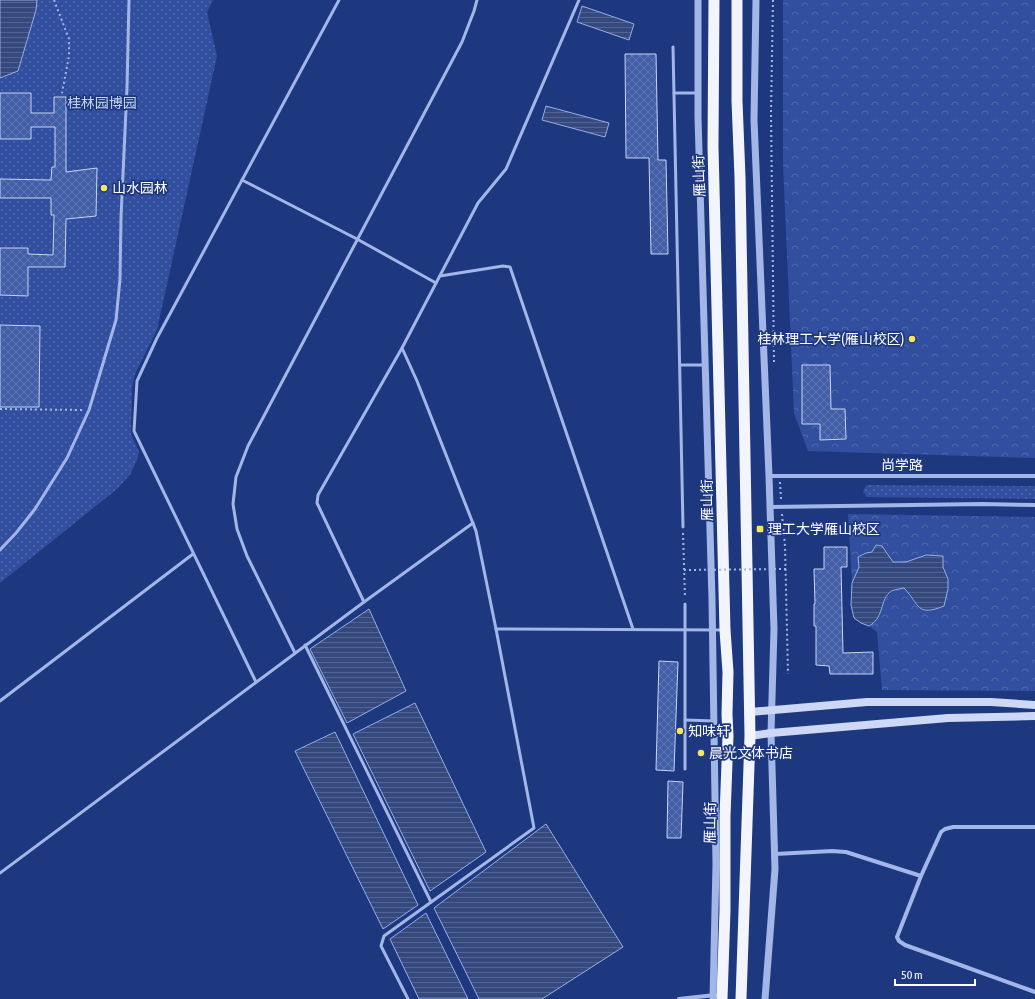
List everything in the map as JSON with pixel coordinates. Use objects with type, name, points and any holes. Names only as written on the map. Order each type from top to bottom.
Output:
[{"type":"highway","name":"雁山街","points":[[714,0],[713,147],[725,630],[728,672],[725,910],[717,997]]},
{"type":"highway","points":[[736,0],[750,712],[741,999]]},
{"type":"main road","points":[[750,712],[867,702],[990,702],[1035,705]]},
{"type":"main road","points":[[750,736],[960,717],[1035,716]]},
{"type":"street","points":[[679,999],[717,997],[714,721],[698,93],[698,0]]},
{"type":"street","points":[[756,0],[754,120],[774,629],[771,733],[775,869],[765,999]]},
{"type":"street","name":"尚学路","points":[[769,476],[1035,476]]},
{"type":"street","points":[[770,508],[982,504],[1035,505]]},
{"type":"street","points":[[1035,827],[953,827],[945,829],[941,832],[921,876],[897,937],[899,942],[905,945],[1035,992]]},
{"type":"street","points":[[775,854],[846,852],[921,876]]},
{"type":"lane","points":[[0,550],[16,534],[35,510],[66,458],[89,410],[112,338],[118,308],[129,0]]},
{"type":"lane","points":[[256,682],[134,431],[137,381],[158,338],[339,0]]},
{"type":"lane","points":[[295,653],[247,556],[237,530],[233,504],[236,477],[248,446],[462,42],[474,12],[477,0]]},
{"type":"lane","points":[[364,602],[317,503],[318,495],[402,348],[478,203],[506,169],[579,0]]},
{"type":"lane","points":[[673,47],[683,527]]},
{"type":"lane","points":[[674,94],[698,93]]},
{"type":"lane","points":[[242,180],[357,239],[436,283]]},
{"type":"lane","points":[[440,276],[503,266],[510,267],[633,629]]},
{"type":"lane","points":[[402,348],[417,381],[476,531],[534,828],[384,936],[381,946],[408,999]]},
{"type":"lane","points":[[680,365],[705,365]]},
{"type":"lane","points":[[0,874],[305,645],[473,523]]},
{"type":"lane","points":[[0,701],[193,554]]},
{"type":"lane","points":[[685,769],[686,604]]},
{"type":"lane","points":[[496,629],[725,630]]},
{"type":"lane","points":[[305,645],[431,902]]},
{"type":"lane","points":[[685,720],[714,721]]},
{"type":"path","points":[[54,0],[69,39],[69,56],[62,93]]},
{"type":"path","points":[[773,0],[771,113],[774,363]]},
{"type":"path","points":[[0,408],[89,410]]},
{"type":"path","points":[[779,475],[786,569],[788,674]]},
{"type":"path","points":[[683,527],[686,604]]},
{"type":"path","points":[[684,570],[786,569]]},
{"type":"green space","name":"桂林园博园","points":[[0,0],[213,0],[207,12],[217,56],[157,330],[135,374],[132,388],[131,434],[139,452],[137,460],[130,475],[117,489],[0,583]]},
{"type":"green space","name":"桂林理工大学(雁山校区)","points":[[783,0],[1035,0],[1035,458],[808,451],[794,413],[783,165]]},
{"type":"green space","points":[[867,485],[1035,486],[1035,499],[867,497],[863,492]]},
{"type":"green space","points":[[848,514],[1035,517],[1035,691],[882,690],[877,632],[869,626],[876,621],[879,616],[885,599],[888,594],[904,588],[920,609],[933,610],[948,579],[943,567],[943,559],[926,555],[906,562],[893,562],[882,546],[872,552],[866,553],[852,583]]},
{"type":"shaded area","points":[[0,0],[37,0],[36,10],[18,71],[0,78]]},
{"type":"shaded area","points":[[582,6],[634,24],[629,40],[577,22]]},
{"type":"shaded area","points":[[546,106],[609,123],[605,137],[542,120]]},
{"type":"shaded area","points":[[876,545],[882,546],[893,562],[906,562],[926,555],[943,556],[943,567],[948,579],[948,589],[944,606],[935,609],[923,610],[916,604],[904,588],[894,590],[886,596],[878,617],[869,626],[854,618],[851,605],[852,583],[859,567],[858,557],[872,552]]},
{"type":"shaded area","points":[[369,609],[406,691],[347,723],[310,649]]},
{"type":"shaded area","points":[[415,703],[486,852],[430,891],[353,734]]},
{"type":"shaded area","points":[[335,732],[418,905],[383,929],[295,751]]},
{"type":"shaded area","points":[[546,824],[623,947],[542,999],[479,999],[434,908]]},
{"type":"shaded area","points":[[426,913],[468,999],[419,999],[390,939]]},
{"type":"building","points":[[625,54],[656,54],[658,160],[666,160],[668,254],[651,254],[649,158],[626,158]]},
{"type":"building","points":[[0,93],[31,93],[31,113],[54,113],[54,97],[66,97],[66,172],[97,168],[96,216],[66,219],[65,267],[28,267],[28,296],[0,295],[0,248],[28,248],[28,254],[53,255],[54,215],[51,215],[51,198],[0,198],[0,179],[51,180],[52,167],[55,167],[55,127],[31,127],[31,139],[0,139]]},
{"type":"building","points":[[0,325],[40,326],[39,407],[0,407]]},
{"type":"building","points":[[802,365],[830,365],[831,409],[845,409],[846,439],[820,440],[820,424],[802,424]]},
{"type":"building","points":[[824,547],[847,547],[847,567],[841,567],[843,653],[873,652],[873,674],[830,674],[829,666],[816,665],[814,569],[824,569]]},
{"type":"building","points":[[659,661],[678,662],[674,771],[656,770]]},
{"type":"building","points":[[668,781],[683,782],[681,838],[667,838]]},
{"type":"place","name":"山水园林","points":[[104,188]]},
{"type":"place","name":"桂林理工大学(雁山校区)","points":[[912,339]]},
{"type":"place","name":"理工大学雁山校区","points":[[760,529]]},
{"type":"place","name":"知味轩","points":[[680,731]]},
{"type":"place","name":"晨光文体书店","points":[[701,753]]}]
